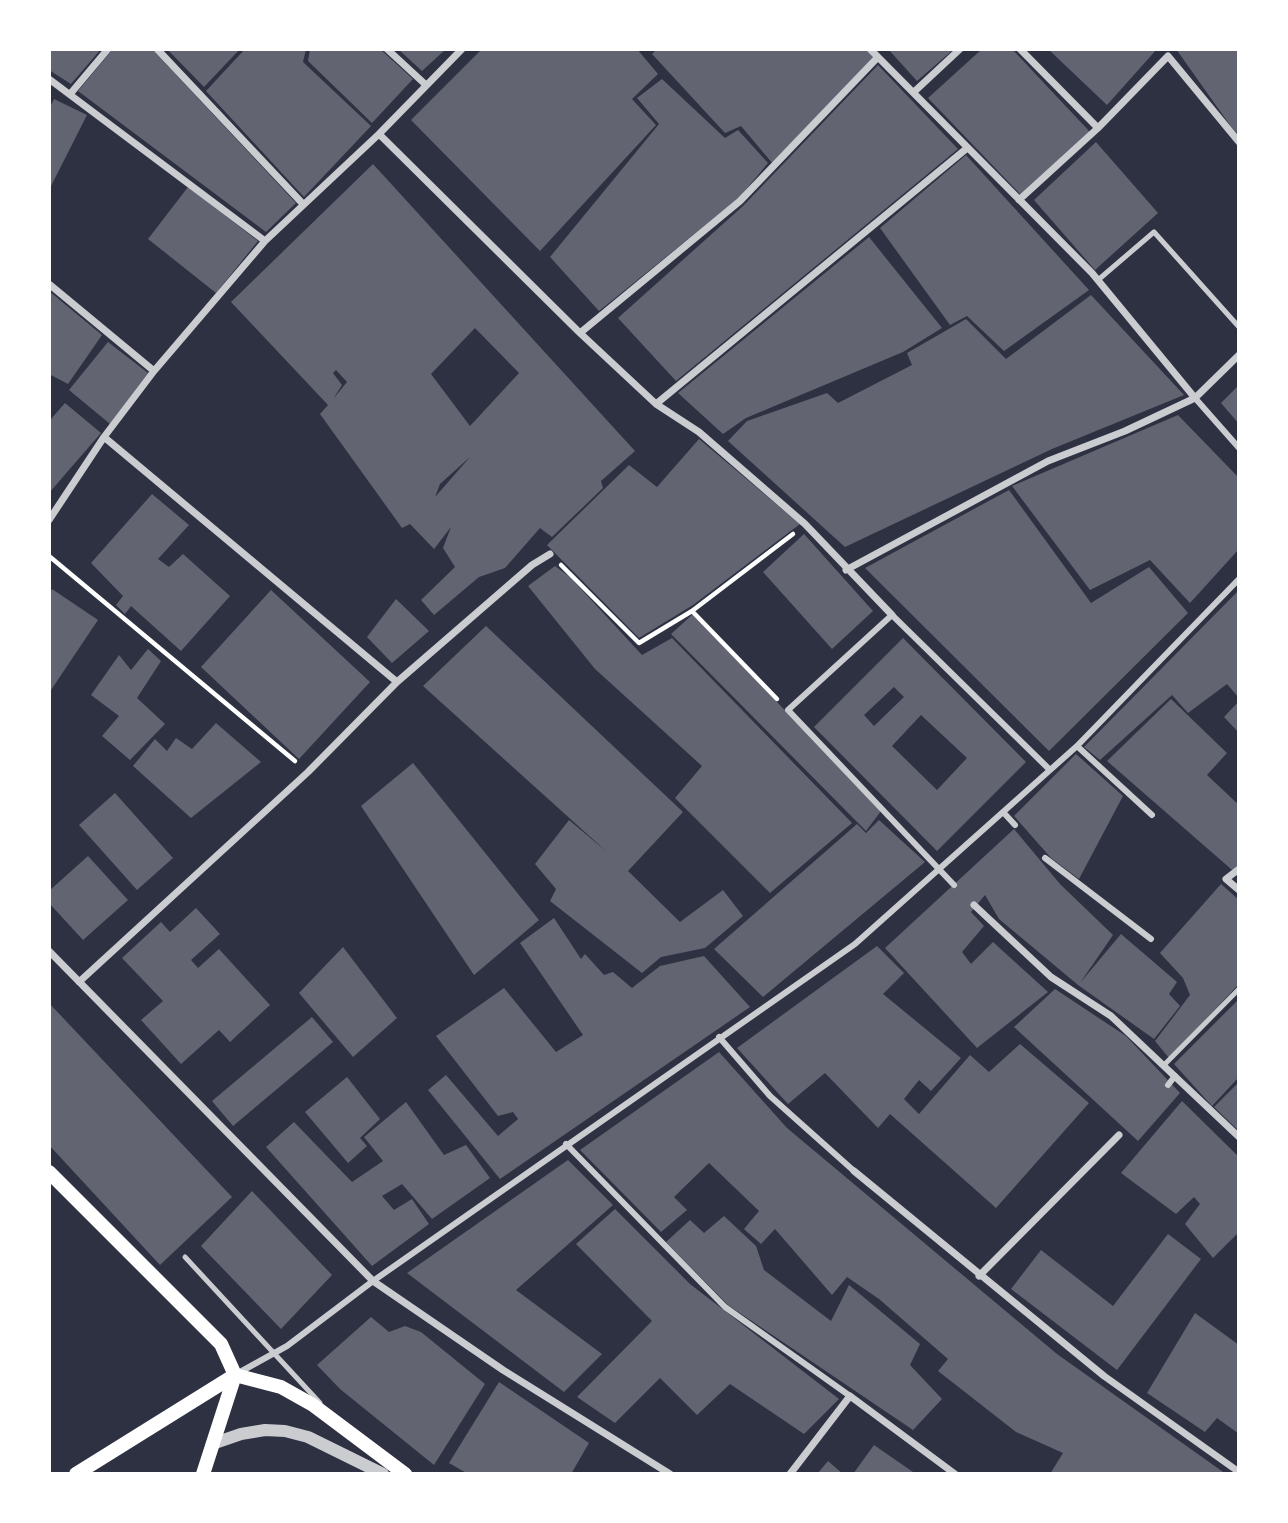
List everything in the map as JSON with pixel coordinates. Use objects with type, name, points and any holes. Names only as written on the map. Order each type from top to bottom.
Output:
[{"type":"main road","points":[[49,1172],[221,1344],[235,1375],[203,1474]]},
{"type":"main road","points":[[76,1474],[235,1375],[281,1387],[339,1423],[405,1474]]},
{"type":"street","points":[[71,93],[108,49]]},
{"type":"street","points":[[157,49],[303,204]]},
{"type":"street","points":[[387,49],[426,85]]},
{"type":"street","points":[[49,520],[104,437],[154,371],[265,241],[379,134],[462,49]]},
{"type":"street","points":[[870,49],[915,91],[966,149],[1098,280],[1239,448]]},
{"type":"street","points":[[915,91],[960,49]]},
{"type":"street","points":[[1020,49],[1098,128]]},
{"type":"street","points":[[1019,200],[1098,128],[1168,56],[1239,142]]},
{"type":"street","points":[[580,333],[740,201],[878,57]]},
{"type":"street","points":[[49,79],[265,241]]},
{"type":"street","points":[[379,134],[580,333],[656,404],[699,432],[805,524],[846,570],[1050,770]]},
{"type":"street","points":[[656,404],[966,149]]},
{"type":"street","points":[[49,284],[154,371]]},
{"type":"street","points":[[846,570],[1048,461],[1125,432],[1195,398],[1239,355]]},
{"type":"street","points":[[104,437],[397,682]]},
{"type":"street","points":[[79,982],[308,772],[397,682],[532,565],[550,554]]},
{"type":"street","points":[[235,1375],[274,1354],[566,1144],[855,944],[1077,746],[1239,579]]},
{"type":"street","points":[[892,614],[788,710],[954,885]]},
{"type":"street","points":[[1077,746],[1152,815]]},
{"type":"street","points":[[1003,812],[1015,825]]},
{"type":"street","points":[[1045,858],[1151,939]]},
{"type":"street","points":[[1239,869],[1226,879],[1239,890]]},
{"type":"street","points":[[974,905],[1051,978],[1111,1016],[1166,1064],[1175,1076],[1239,1137]]},
{"type":"street","points":[[49,951],[373,1281],[503,1370],[670,1474]]},
{"type":"street","points":[[719,1037],[770,1096],[979,1276],[1217,1462],[1239,1472]]},
{"type":"street","points":[[1168,1085],[1175,1076]]},
{"type":"street","points":[[979,1276],[1119,1135]]},
{"type":"street","points":[[566,1144],[725,1307],[955,1474]]},
{"type":"street","points":[[790,1474],[850,1396]]},
{"type":"street","points":[[212,1444],[241,1434],[285,1431],[308,1437],[383,1474]]},
{"type":"lane","points":[[1098,280],[1154,232],[1239,327]]},
{"type":"lane","points":[[1166,1064],[1239,989]]},
{"type":"lane","points":[[184,1257],[339,1423]]},
{"type":"path","points":[[550,554],[639,643],[692,611],[805,524]]},
{"type":"path","points":[[49,555],[308,772]]},
{"type":"path","points":[[692,611],[788,710]]},
{"type":"building","points":[[49,49],[101,49],[71,84],[49,70]]},
{"type":"building","points":[[113,49],[152,49],[296,203],[266,232],[78,91]]},
{"type":"building","points":[[167,49],[240,49],[204,87]]},
{"type":"building","points":[[245,49],[306,49],[303,62],[371,126],[304,197],[206,91]]},
{"type":"building","points":[[310,49],[380,49],[413,79],[372,123],[308,61]]},
{"type":"building","points":[[398,49],[446,49],[422,71]]},
{"type":"building","points":[[482,49],[637,49],[658,74],[632,99],[656,125],[540,251],[411,120]]},
{"type":"building","points":[[657,49],[866,49],[874,56],[773,164],[741,126],[725,133],[652,54]]},
{"type":"building","points":[[888,49],[954,49],[917,81]]},
{"type":"building","points":[[982,49],[1012,49],[1091,133],[1021,195],[928,98]]},
{"type":"building","points":[[1048,49],[1157,49],[1107,105]]},
{"type":"building","points":[[1176,49],[1239,49],[1239,135],[1232,128]]},
{"type":"building","points":[[878,65],[958,149],[676,381],[618,318],[743,206]]},
{"type":"building","points":[[662,79],[725,138],[738,130],[768,163],[739,198],[599,311],[550,257],[659,124],[637,98]]},
{"type":"building","points":[[54,99],[87,115],[49,190],[49,109]]},
{"type":"building","points":[[1096,142],[1158,213],[1095,270],[1034,200]]},
{"type":"building","points":[[966,155],[1089,290],[1004,351],[967,316],[950,325],[880,228]]},
{"type":"building","points":[[373,164],[635,451],[601,481],[603,488],[552,537],[540,528],[505,568],[479,577],[434,615],[421,600],[455,567],[443,548],[451,527],[434,549],[410,524],[402,528],[320,414],[328,405],[231,302]],"holes":[[[475,328],[519,373],[470,426],[431,374]],[[336,370],[347,382],[333,399],[342,385],[333,373]],[[470,457],[435,497],[440,484]]]},
{"type":"building","points":[[188,187],[258,241],[216,293],[148,239]]},
{"type":"building","points":[[869,237],[942,328],[903,352],[746,418],[723,434],[678,393]]},
{"type":"building","points":[[49,291],[102,335],[68,384],[49,374]]},
{"type":"building","points":[[1091,295],[1184,395],[1052,449],[845,547],[728,441],[747,421],[827,393],[838,403],[912,365],[907,353],[966,319],[1006,359]]},
{"type":"building","points":[[108,342],[148,373],[110,424],[69,390]]},
{"type":"building","points":[[1239,385],[1239,424],[1221,403]]},
{"type":"building","points":[[65,403],[101,433],[49,493],[49,417],[51,419]]},
{"type":"building","points":[[1178,415],[1239,478],[1239,549],[1190,603],[1150,560],[1090,590],[1012,486]]},
{"type":"building","points":[[699,439],[800,524],[693,605],[639,638],[547,545],[629,465],[657,487]]},
{"type":"building","points":[[1009,490],[1091,603],[1149,567],[1188,613],[1049,751],[865,568]]},
{"type":"building","points":[[152,494],[189,525],[158,559],[169,567],[183,554],[230,596],[181,651],[131,606],[125,614],[116,605],[123,596],[91,563]]},
{"type":"building","points":[[804,534],[873,611],[832,649],[763,572]]},
{"type":"building","points":[[555,566],[570,577],[642,655],[672,638],[852,823],[770,893],[675,798],[702,766],[595,669],[528,586]]},
{"type":"building","points":[[52,589],[98,620],[49,693],[49,594]]},
{"type":"building","points":[[271,590],[370,682],[299,759],[201,667]]},
{"type":"building","points":[[1239,590],[1239,698],[1227,684],[1188,713],[1172,695],[1100,760],[1084,747]]},
{"type":"building","points":[[396,599],[429,631],[392,663],[367,637]]},
{"type":"building","points":[[693,614],[881,811],[866,831],[671,634]]},
{"type":"building","points":[[486,626],[683,812],[628,871],[680,922],[723,890],[743,916],[705,948],[661,957],[642,973],[550,901],[556,889],[535,864],[569,820],[607,852],[423,686]]},
{"type":"building","points":[[903,638],[1026,762],[937,851],[814,727]],"holes":[[[894,687],[904,697],[874,726],[864,715]],[[921,715],[967,758],[937,790],[892,746]]]},
{"type":"building","points":[[148,649],[161,661],[137,698],[165,724],[130,760],[102,736],[119,716],[91,695],[119,655],[131,670]]},
{"type":"building","points":[[1171,699],[1227,753],[1207,775],[1239,805],[1239,876],[1107,761]]},
{"type":"building","points":[[1239,701],[1239,733],[1224,717]]},
{"type":"building","points":[[216,723],[261,762],[191,818],[133,766],[155,739],[167,751],[176,738],[192,749]]},
{"type":"building","points":[[1076,754],[1123,796],[1079,879],[1051,858],[1014,816]]},
{"type":"building","points":[[413,763],[539,920],[474,975],[361,806]]},
{"type":"building","points":[[115,793],[173,858],[137,890],[79,825]]},
{"type":"building","points":[[879,820],[925,862],[763,997],[714,949],[857,824],[866,833]]},
{"type":"building","points":[[1014,829],[1060,884],[1113,935],[1080,983],[1121,934],[1177,982],[1169,994],[1180,1006],[1154,1039],[1078,985],[999,919],[985,895],[971,912],[984,926],[962,952],[971,964],[993,942],[1048,992],[977,1048],[885,948]]},
{"type":"building","points":[[88,856],[128,900],[83,940],[49,903],[49,891]]},
{"type":"building","points":[[1221,884],[1239,900],[1239,984],[1169,1058],[1155,1041],[1190,995],[1183,978],[1160,953]]},
{"type":"building","points":[[196,908],[220,934],[191,960],[198,968],[219,949],[270,1005],[230,1042],[219,1030],[181,1064],[141,1020],[163,1001],[122,958],[161,922],[170,932]]},
{"type":"building","points":[[554,918],[581,959],[585,954],[604,975],[613,972],[632,988],[660,966],[704,956],[750,1007],[500,1179],[428,1090],[446,1075],[498,1136],[518,1119],[513,1112],[498,1116],[436,1036],[504,988],[556,1052],[583,1035],[520,943]]},
{"type":"building","points":[[877,946],[904,973],[883,994],[961,1058],[931,1091],[919,1080],[904,1099],[919,1114],[970,1055],[989,1072],[1020,1044],[1089,1103],[996,1208],[890,1114],[878,1128],[825,1073],[788,1104],[737,1048]]},
{"type":"building","points":[[343,947],[397,1018],[353,1057],[299,993]]},
{"type":"building","points":[[1055,989],[1126,1036],[1180,1093],[1138,1141],[1014,1027]]},
{"type":"building","points":[[1239,999],[1239,1077],[1212,1106],[1174,1064]]},
{"type":"building","points":[[49,1003],[232,1197],[160,1265],[49,1145]]},
{"type":"building","points":[[312,1017],[333,1042],[233,1126],[212,1101]]},
{"type":"building","points":[[719,1052],[787,1128],[1057,1354],[1226,1474],[1050,1474],[1063,1453],[1016,1432],[938,1371],[948,1359],[879,1299],[847,1277],[832,1295],[775,1229],[761,1244],[744,1229],[759,1211],[709,1163],[674,1197],[687,1210],[661,1232],[580,1150]]},
{"type":"building","points":[[347,1077],[380,1119],[360,1138],[367,1146],[348,1163],[305,1112]]},
{"type":"building","points":[[1239,1082],[1239,1131],[1214,1107]]},
{"type":"building","points":[[1182,1101],[1239,1157],[1239,1232],[1213,1258],[1185,1224],[1200,1204],[1194,1197],[1176,1214],[1121,1173]]},
{"type":"building","points":[[406,1102],[444,1155],[466,1145],[490,1178],[432,1219],[402,1184],[382,1196],[394,1210],[412,1199],[429,1224],[372,1266],[266,1147],[294,1122],[352,1182],[383,1161],[364,1137]]},
{"type":"building","points":[[568,1160],[613,1205],[516,1290],[602,1354],[564,1392],[407,1273]]},
{"type":"building","points":[[252,1191],[332,1275],[281,1329],[201,1246]]},
{"type":"building","points":[[615,1209],[690,1284],[839,1399],[804,1434],[730,1384],[697,1415],[660,1378],[615,1423],[577,1397],[652,1321],[576,1244]]},
{"type":"building","points":[[724,1216],[756,1246],[764,1270],[831,1321],[849,1285],[920,1344],[910,1365],[942,1399],[913,1430],[728,1305],[666,1242],[690,1220],[704,1233]]},
{"type":"building","points":[[1168,1234],[1201,1259],[1117,1370],[1011,1289],[1041,1250],[1113,1306]]},
{"type":"building","points":[[1195,1313],[1239,1345],[1239,1434],[1217,1418],[1205,1432],[1147,1393]]},
{"type":"building","points":[[371,1317],[389,1332],[405,1326],[421,1332],[485,1384],[434,1465],[340,1389],[317,1365]]},
{"type":"building","points":[[499,1382],[589,1443],[571,1474],[468,1474],[449,1463]]},
{"type":"building","points":[[874,1445],[913,1472],[912,1474],[853,1474]]},
{"type":"building","points":[[828,1461],[843,1474],[817,1474]]}]
